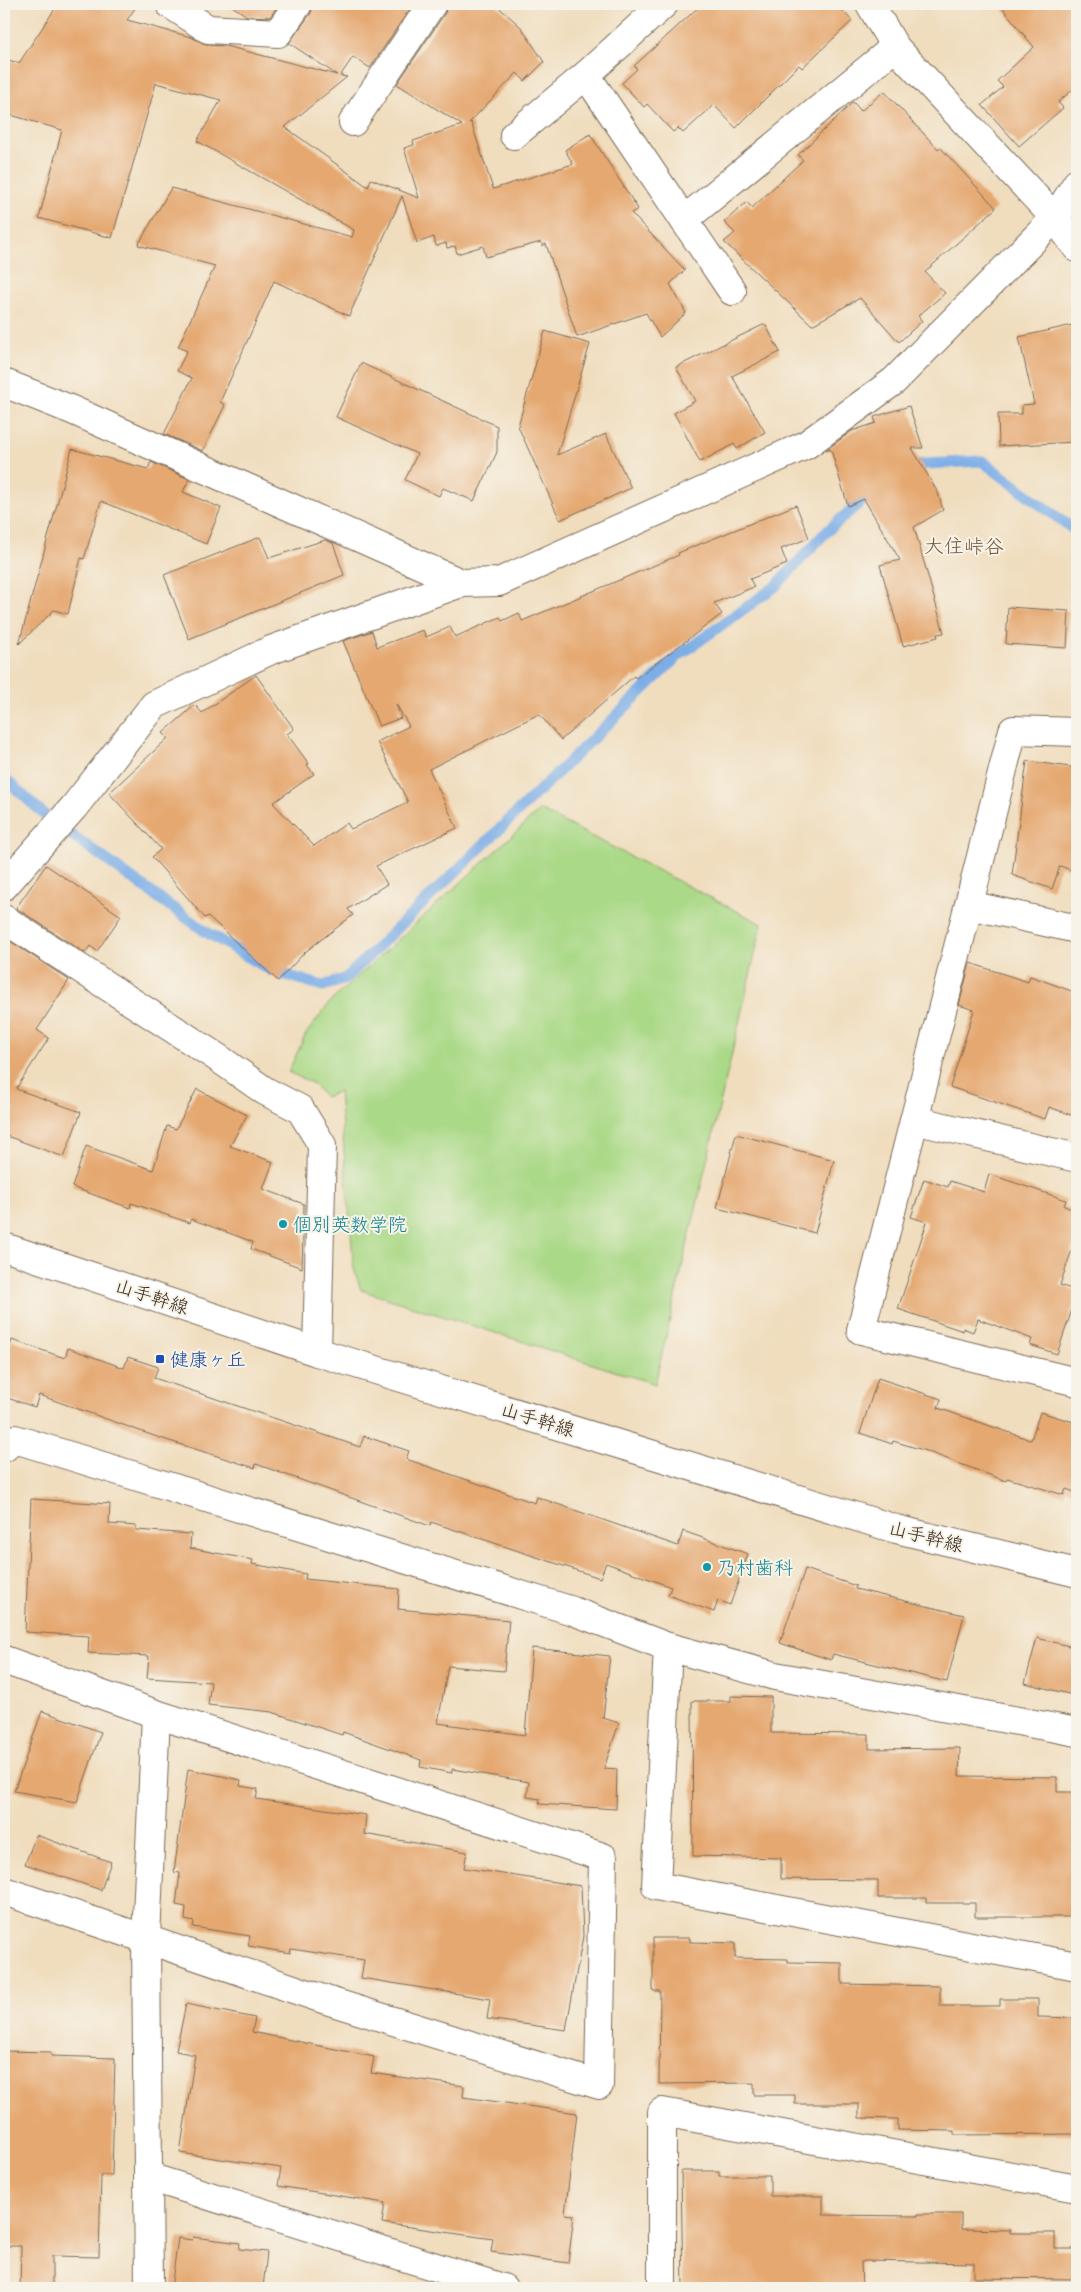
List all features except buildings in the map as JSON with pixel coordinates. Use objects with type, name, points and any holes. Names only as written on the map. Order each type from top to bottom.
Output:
[{"type":"street","points":[[170,4],[208,29],[278,33],[298,4]]},
{"type":"street","points":[[353,122],[432,4]]},
{"type":"street","points":[[514,135],[586,75],[664,4]]},
{"type":"street","points":[[870,4],[894,47],[1055,218],[1077,248]]},
{"type":"street","points":[[684,220],[894,47]]},
{"type":"street","points":[[586,75],[732,291]]},
{"type":"street","points":[[4,886],[74,807],[154,705],[271,650],[461,584],[499,582],[806,445],[894,381],[1055,218],[1077,183]]},
{"type":"street","points":[[4,383],[72,410],[461,584]]},
{"type":"street","points":[[1077,732],[1013,730],[861,1330],[1077,1382]]},
{"type":"street","points":[[969,905],[1077,929]]},
{"type":"street","points":[[4,919],[218,1058],[264,1091],[300,1109],[322,1145],[318,1352]]},
{"type":"street","points":[[914,1120],[1077,1158]]},
{"type":"street","name":"山手幹線","points":[[4,1247],[318,1352],[896,1529],[1077,1573]]},
{"type":"street","points":[[4,1448],[15,1438],[573,1611],[668,1647],[775,1676],[1077,1732]]},
{"type":"street","points":[[668,1647],[656,1886],[1077,1966]]},
{"type":"street","points":[[4,1660],[156,1714],[603,1857],[599,2085],[326,2000],[4,1891]]},
{"type":"street","points":[[149,2288],[146,1939],[156,1714]]},
{"type":"street","points":[[662,2288],[662,2112],[1077,2188]]},
{"type":"street","points":[[149,2177],[502,2288]]},
{"type":"green space","points":[[540,810],[762,924],[655,1384],[361,1290],[354,1269],[339,1092],[325,1097],[312,1083],[288,1072],[306,1034],[330,1002]]},
{"type":"waterway","points":[[908,465],[982,461],[1077,532]]},
{"type":"waterway","points":[[4,778],[47,817],[206,932],[272,971],[323,986],[345,979],[677,657],[776,586],[825,533],[874,490]]},
{"type":"place","name":"個別英数学院","points":[[283,1224]]},
{"type":"place","name":"健康ヶ丘","points":[[160,1359]]},
{"type":"place","name":"乃村歯科","points":[[707,1567]]},
{"type":"district","name":"大住峠谷","points":[[964,545]]}]
